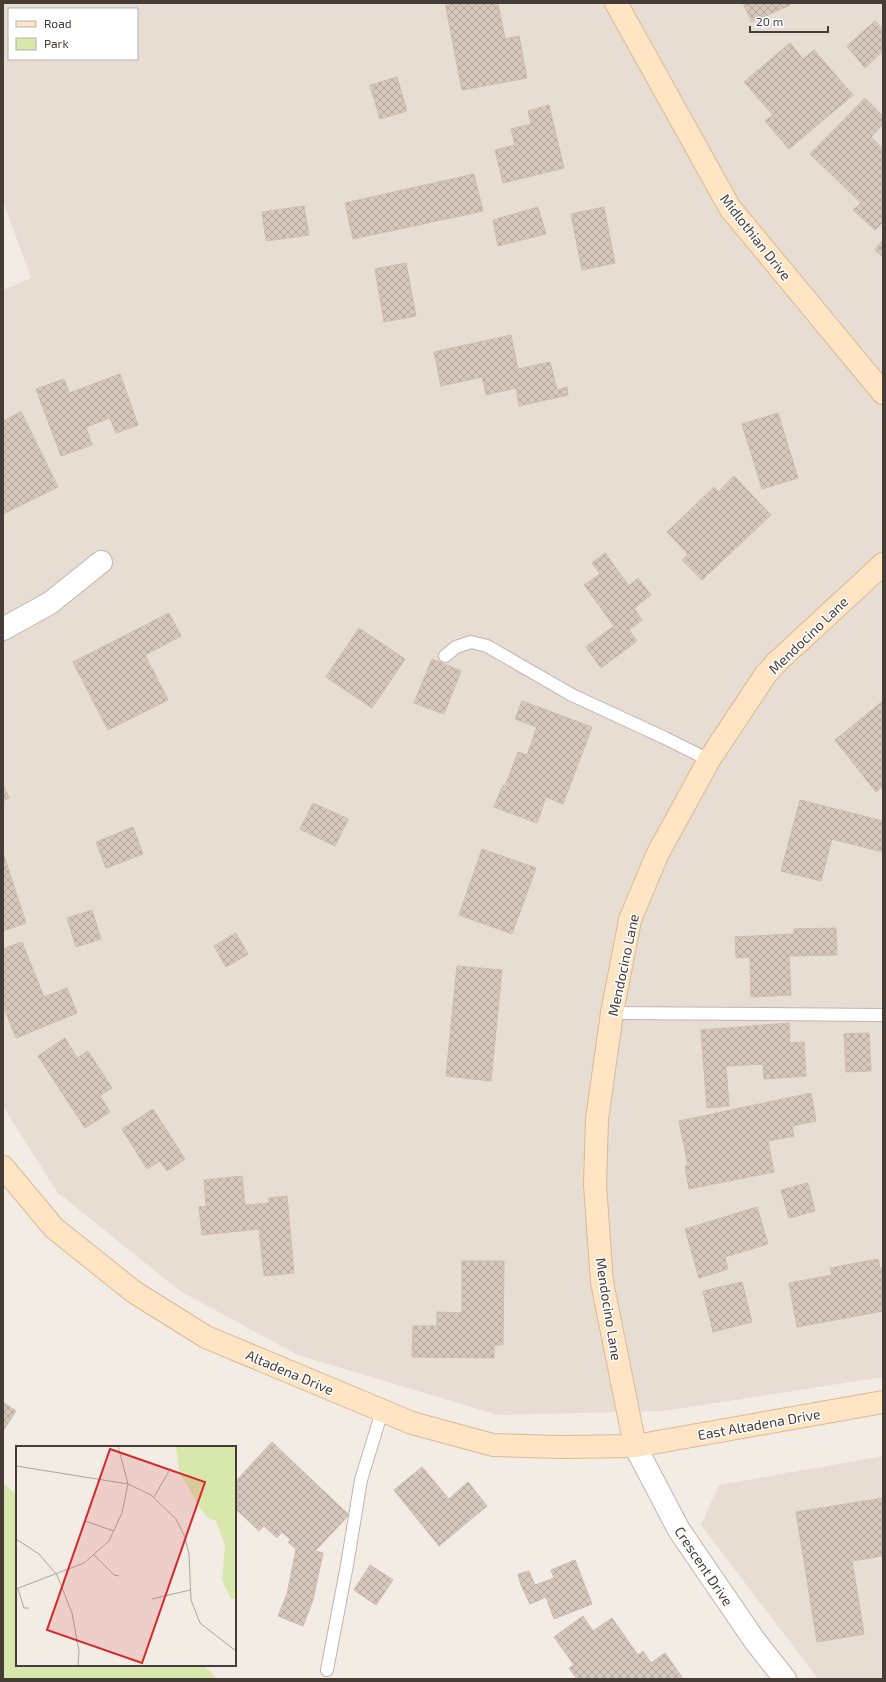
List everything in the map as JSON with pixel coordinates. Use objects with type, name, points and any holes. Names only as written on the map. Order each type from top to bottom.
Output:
[{"type":"street","name":"Midlothian Drive","points":[[616,3],[730,208],[883,394]]},
{"type":"street","points":[[3,629],[50,602],[101,562]]},
{"type":"street","name":"Mendocino Lane","points":[[635,1446],[602,1282],[595,1185],[597,1119],[612,1013],[630,920],[657,855],[709,760],[766,674],[777,662],[883,564]]},
{"type":"street","name":"Altadena Drive","points":[[3,1167],[54,1228],[134,1292],[206,1337],[412,1423],[493,1445],[560,1447],[635,1446]]},
{"type":"street","name":"East Altadena Drive","points":[[635,1446],[883,1402]]},
{"type":"street","name":"Crescent Drive","points":[[635,1446],[679,1530],[755,1641],[785,1679]]},
{"type":"lane","points":[[446,656],[456,647],[471,642],[487,646],[572,695],[709,760]]},
{"type":"lane","points":[[612,1013],[883,1015]]},
{"type":"lane","points":[[327,1670],[361,1480],[382,1411]]},
{"type":"shaded area","points":[[3,3],[883,3],[883,1377],[663,1411],[498,1415],[298,1355],[180,1291],[57,1192],[3,1106],[3,290],[31,278],[3,201]]},
{"type":"shaded area","points":[[883,1456],[883,1679],[818,1679],[701,1525],[719,1485]]},
{"type":"green space","points":[[3,1483],[16,1494],[16,1666],[204,1666],[218,1679],[3,1679]]},
{"type":"building","points":[[445,3],[498,3],[505,39],[519,36],[527,78],[462,90]]},
{"type":"building","points":[[743,3],[789,3],[790,5],[752,22]]},
{"type":"building","points":[[875,21],[883,29],[883,51],[865,68],[847,46]]},
{"type":"building","points":[[790,43],[803,59],[814,50],[853,95],[789,149],[765,121],[773,115],[744,82]]},
{"type":"building","points":[[397,77],[407,111],[380,119],[370,85]]},
{"type":"building","points":[[865,98],[883,116],[883,124],[871,137],[883,149],[883,222],[875,230],[853,210],[861,203],[810,154]]},
{"type":"building","points":[[549,105],[564,168],[503,183],[495,150],[515,145],[511,129],[531,124],[528,111]]},
{"type":"building","points":[[474,174],[483,211],[353,239],[345,203]]},
{"type":"building","points":[[304,206],[309,235],[266,241],[262,212]]},
{"type":"building","points":[[538,207],[546,234],[498,246],[493,220]]},
{"type":"building","points":[[604,207],[615,263],[582,270],[571,214]]},
{"type":"building","points":[[883,240],[883,257],[875,250]]},
{"type":"building","points":[[406,263],[416,316],[384,322],[375,269]]},
{"type":"building","points":[[511,335],[518,369],[550,362],[557,390],[567,387],[568,395],[519,406],[516,388],[486,395],[482,377],[441,386],[434,352]]},
{"type":"building","points":[[120,374],[138,425],[116,433],[110,418],[86,427],[92,445],[61,456],[36,389],[64,379],[69,393]]},
{"type":"building","points":[[21,412],[58,487],[3,514],[3,421]]},
{"type":"building","points":[[778,413],[798,478],[762,489],[742,424]]},
{"type":"building","points":[[734,476],[771,515],[702,580],[682,560],[688,554],[667,532],[714,487],[718,492]]},
{"type":"building","points":[[605,553],[629,586],[638,578],[651,595],[634,608],[642,620],[629,630],[637,641],[601,668],[586,647],[614,626],[584,585],[600,574],[592,563]]},
{"type":"building","points":[[169,613],[181,636],[145,655],[168,700],[108,730],[73,662]]},
{"type":"building","points":[[359,628],[405,659],[372,708],[326,677]]},
{"type":"building","points":[[432,659],[461,671],[444,714],[414,703]]},
{"type":"building","points":[[522,701],[592,727],[563,804],[546,797],[537,823],[494,807],[503,785],[505,786],[518,752],[527,755],[537,727],[515,719]]},
{"type":"building","points":[[883,701],[883,786],[876,792],[835,740]]},
{"type":"building","points":[[3,785],[9,798],[3,801]]},
{"type":"building","points":[[800,800],[883,821],[883,852],[832,839],[821,881],[781,871]]},
{"type":"building","points":[[313,803],[348,819],[335,846],[300,829]]},
{"type":"building","points":[[133,827],[143,854],[106,868],[96,842]]},
{"type":"building","points":[[482,849],[536,868],[512,934],[459,915]]},
{"type":"building","points":[[3,853],[26,923],[3,931]]},
{"type":"building","points":[[92,910],[101,939],[76,947],[67,918]]},
{"type":"building","points":[[836,928],[837,955],[789,956],[791,995],[751,997],[750,957],[736,958],[735,937],[794,934],[794,929]]},
{"type":"building","points":[[236,933],[248,954],[226,967],[214,946]]},
{"type":"building","points":[[22,942],[44,997],[67,988],[77,1013],[16,1038],[3,1006],[3,949]]},
{"type":"building","points":[[457,966],[502,970],[491,1081],[446,1076]]},
{"type":"building","points":[[789,1023],[790,1043],[804,1042],[806,1076],[764,1079],[763,1064],[726,1066],[729,1106],[707,1108],[701,1030]]},
{"type":"building","points":[[869,1033],[871,1071],[846,1072],[844,1034]]},
{"type":"building","points":[[65,1038],[77,1058],[88,1051],[112,1088],[100,1096],[110,1112],[85,1128],[38,1056]]},
{"type":"building","points":[[811,1093],[816,1121],[792,1126],[794,1136],[768,1141],[774,1172],[689,1189],[685,1166],[688,1165],[679,1121]]},
{"type":"building","points":[[153,1109],[185,1159],[167,1171],[160,1161],[147,1169],[122,1129]]},
{"type":"building","points":[[242,1176],[245,1205],[269,1203],[269,1198],[287,1196],[294,1273],[264,1276],[259,1229],[202,1235],[199,1207],[206,1206],[204,1180]]},
{"type":"building","points":[[808,1183],[815,1211],[789,1218],[781,1190]]},
{"type":"building","points":[[757,1207],[768,1244],[725,1257],[728,1269],[699,1278],[685,1229]]},
{"type":"building","points":[[878,1259],[880,1268],[883,1268],[883,1311],[797,1327],[789,1283],[832,1275],[830,1268]]},
{"type":"building","points":[[462,1261],[504,1261],[503,1345],[494,1345],[494,1358],[412,1357],[413,1326],[437,1326],[437,1312],[462,1313]]},
{"type":"building","points":[[742,1282],[752,1322],[713,1332],[703,1291]]},
{"type":"building","points":[[3,1402],[16,1411],[3,1431]]},
{"type":"building","points":[[272,1442],[349,1515],[315,1551],[323,1553],[313,1600],[303,1626],[278,1616],[287,1594],[296,1549],[288,1542],[291,1540],[282,1532],[277,1538],[264,1526],[259,1531],[236,1509],[236,1481]]},
{"type":"building","points":[[422,1467],[449,1499],[468,1482],[487,1506],[439,1546],[394,1490]]},
{"type":"building","points":[[883,1498],[883,1556],[852,1561],[864,1634],[817,1642],[796,1512]]},
{"type":"building","points":[[575,1560],[592,1604],[554,1619],[546,1597],[530,1604],[521,1585],[518,1574],[529,1571],[535,1585],[554,1578],[551,1570]]},
{"type":"building","points":[[370,1565],[393,1580],[376,1605],[354,1590]]},
{"type":"building","points":[[583,1616],[593,1631],[612,1618],[638,1655],[643,1651],[651,1663],[665,1653],[682,1677],[679,1679],[577,1679],[569,1668],[574,1665],[554,1637]]}]
